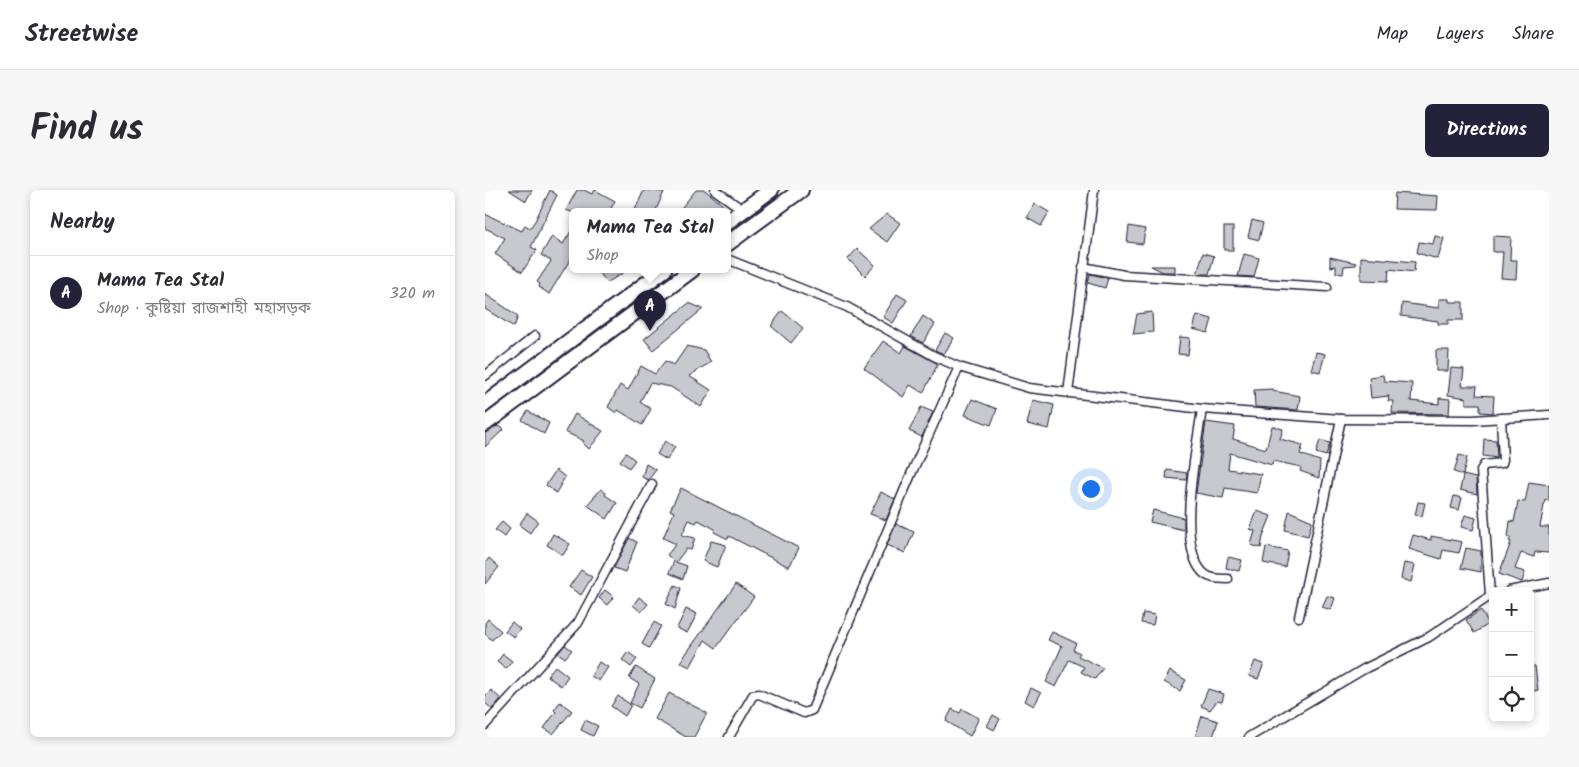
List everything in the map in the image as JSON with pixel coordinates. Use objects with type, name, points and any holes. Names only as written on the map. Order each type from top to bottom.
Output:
[{"type":"highway","points":[[731,219],[771,190]]},
{"type":"highway","points":[[731,241],[801,190]]},
{"type":"highway","points":[[485,404],[660,273]]},
{"type":"highway","points":[[485,424],[688,273]]},
{"type":"highway","points":[[612,309],[621,323]]},
{"type":"street","points":[[715,190],[743,210]]},
{"type":"street","points":[[1068,393],[1094,190]]},
{"type":"street","points":[[731,261],[847,307],[933,356],[959,367],[1029,388],[1202,409],[1341,419],[1473,420],[1549,415]]},
{"type":"street","points":[[1083,267],[1124,275],[1327,287]]},
{"type":"street","points":[[485,376],[535,336]]},
{"type":"street","points":[[729,737],[753,695],[759,694],[804,713],[812,710],[912,472],[959,367]]},
{"type":"street","points":[[1202,409],[1189,503],[1192,548],[1200,569],[1206,575],[1214,579],[1228,579]]},
{"type":"street","points":[[1490,587],[1481,470],[1484,465],[1501,463],[1503,460],[1501,418]]},
{"type":"street","points":[[1299,617],[1341,419]]},
{"type":"street","points":[[485,725],[578,623],[652,484]]},
{"type":"street","points":[[1529,587],[1549,583]]},
{"type":"street","points":[[1249,737],[1364,669],[1438,632],[1489,595]]},
{"type":"building","points":[[509,190],[532,190],[526,201]]},
{"type":"building","points":[[550,190],[557,195],[531,247],[537,250],[522,272],[495,254],[505,238],[485,228],[485,214],[522,231],[525,225],[530,228],[535,221]]},
{"type":"building","points":[[577,190],[584,190],[592,194],[595,190],[615,201],[611,208],[569,208],[569,211],[566,210]]},
{"type":"building","points":[[644,190],[664,192],[657,208],[636,208]]},
{"type":"building","points":[[696,190],[705,190],[724,206],[722,208],[681,208]]},
{"type":"building","points":[[1395,193],[1438,196],[1437,210],[1394,209]]},
{"type":"building","points":[[1035,204],[1049,212],[1041,226],[1027,218]]},
{"type":"building","points":[[887,214],[900,223],[887,242],[869,229]]},
{"type":"building","points":[[1252,220],[1263,223],[1259,240],[1248,237]]},
{"type":"building","points":[[1129,226],[1145,229],[1143,244],[1127,242]]},
{"type":"building","points":[[1224,227],[1233,227],[1233,250],[1224,250]]},
{"type":"building","points":[[569,234],[569,262],[549,294],[539,287],[540,284],[537,282],[551,261],[541,255],[552,236],[563,244]]},
{"type":"building","points":[[1435,236],[1444,238],[1438,259],[1417,253],[1419,242],[1433,244]]},
{"type":"building","points":[[1493,236],[1511,237],[1510,260],[1517,260],[1516,279],[1501,278],[1503,252],[1493,252]]},
{"type":"building","points":[[857,249],[875,265],[865,276],[848,259]]},
{"type":"building","points":[[1203,253],[1214,256],[1209,274],[1197,274]]},
{"type":"building","points":[[1244,254],[1259,258],[1254,277],[1238,276]]},
{"type":"building","points":[[1330,257],[1356,263],[1356,265],[1344,266],[1343,274],[1336,273],[1336,266],[1330,267]]},
{"type":"building","points":[[1361,257],[1415,262],[1414,272],[1389,269],[1388,281],[1361,280]]},
{"type":"building","points":[[1151,266],[1175,266],[1175,272],[1163,272]]},
{"type":"building","points":[[598,273],[623,273],[608,282]]},
{"type":"building","points":[[1090,274],[1108,278],[1105,288],[1088,283]]},
{"type":"building","points":[[485,294],[518,316],[514,327],[485,309]]},
{"type":"building","points":[[897,294],[907,300],[893,323],[883,317]]},
{"type":"building","points":[[1439,299],[1449,299],[1449,302],[1463,302],[1463,320],[1448,320],[1448,324],[1438,324],[1438,321],[1401,316],[1402,303],[1439,308]]},
{"type":"building","points":[[689,303],[703,309],[653,350],[644,339]]},
{"type":"building","points":[[782,311],[803,328],[791,343],[771,326]]},
{"type":"building","points":[[1152,312],[1153,332],[1133,334],[1137,314]]},
{"type":"building","points":[[1197,315],[1212,319],[1208,333],[1193,329]]},
{"type":"building","points":[[923,316],[935,324],[923,343],[911,336]]},
{"type":"building","points":[[945,333],[954,338],[944,354],[935,350]]},
{"type":"building","points":[[1180,337],[1190,338],[1188,355],[1178,354]]},
{"type":"building","points":[[883,341],[901,353],[905,346],[938,364],[923,393],[910,385],[903,397],[864,368]]},
{"type":"building","points":[[687,346],[704,350],[711,362],[689,376],[711,390],[701,407],[671,387],[650,383],[640,402],[651,409],[642,425],[618,410],[616,413],[608,407],[620,385],[628,390],[641,366],[655,374],[665,361],[674,365]]},
{"type":"building","points":[[1436,350],[1449,350],[1448,371],[1436,371]]},
{"type":"building","points":[[1316,352],[1325,354],[1320,372],[1311,370]]},
{"type":"building","points":[[1451,368],[1464,369],[1462,386],[1477,386],[1476,395],[1494,396],[1493,413],[1480,412],[1480,404],[1466,404],[1466,398],[1448,395]]},
{"type":"building","points":[[1383,375],[1384,381],[1412,383],[1411,401],[1439,404],[1439,398],[1450,399],[1449,414],[1392,413],[1393,401],[1388,401],[1389,396],[1371,398],[1369,377]]},
{"type":"building","points":[[1273,389],[1273,391],[1300,396],[1298,410],[1255,407],[1254,390]]},
{"type":"building","points":[[972,399],[997,409],[991,425],[965,415]]},
{"type":"building","points":[[1033,400],[1054,405],[1049,429],[1027,424]]},
{"type":"building","points":[[921,407],[933,412],[922,437],[909,431]]},
{"type":"building","points":[[528,411],[549,423],[544,434],[522,420]]},
{"type":"building","points":[[575,414],[603,431],[589,449],[583,443],[584,441],[565,432]]},
{"type":"building","points":[[1206,422],[1235,426],[1233,439],[1266,449],[1272,426],[1283,429],[1280,439],[1303,445],[1300,454],[1320,461],[1319,478],[1300,471],[1301,467],[1273,461],[1272,465],[1230,453],[1228,469],[1261,474],[1257,493],[1225,488],[1223,498],[1196,493]]},
{"type":"building","points":[[497,426],[504,429],[485,447],[485,433]]},
{"type":"building","points":[[1484,439],[1496,440],[1497,458],[1483,456]]},
{"type":"building","points":[[1320,440],[1330,443],[1326,456],[1316,453]]},
{"type":"building","points":[[665,441],[675,447],[667,460],[657,454]]},
{"type":"building","points":[[626,453],[635,460],[629,468],[620,461]]},
{"type":"building","points":[[1459,455],[1467,457],[1463,475],[1454,472]]},
{"type":"building","points":[[646,464],[656,470],[648,480],[642,477]]},
{"type":"building","points":[[556,470],[565,477],[556,493],[546,485]]},
{"type":"building","points":[[1167,470],[1187,473],[1186,480],[1166,478]]},
{"type":"building","points":[[1463,475],[1476,478],[1477,494],[1460,490]]},
{"type":"building","points":[[1529,482],[1549,485],[1549,501],[1545,500],[1540,527],[1549,527],[1549,553],[1535,552],[1534,557],[1521,553],[1515,569],[1525,572],[1522,582],[1499,574],[1511,542],[1509,541],[1511,537],[1508,537],[1510,521],[1514,522],[1518,501],[1525,502]]},
{"type":"building","points":[[681,488],[799,548],[789,567],[729,536],[728,539],[714,532],[715,529],[698,520],[696,523],[689,520],[682,535],[695,538],[691,550],[686,549],[676,562],[687,566],[683,579],[669,573],[674,561],[667,555],[676,544],[663,538],[674,512],[670,510]]},
{"type":"building","points":[[601,489],[606,493],[605,495],[617,503],[607,519],[587,505]]},
{"type":"building","points":[[881,492],[895,499],[886,520],[870,514]]},
{"type":"building","points":[[1454,496],[1462,498],[1459,510],[1451,508]]},
{"type":"building","points":[[1418,502],[1425,503],[1422,516],[1415,515]]},
{"type":"building","points":[[1153,510],[1184,518],[1184,530],[1150,522]]},
{"type":"building","points":[[1257,511],[1271,516],[1263,536],[1261,548],[1251,545],[1255,531],[1250,529]]},
{"type":"building","points":[[1289,511],[1312,521],[1308,536],[1285,530]]},
{"type":"building","points":[[527,513],[538,521],[530,533],[519,525]]},
{"type":"building","points":[[1465,515],[1476,518],[1473,530],[1461,527]]},
{"type":"building","points":[[502,522],[510,529],[504,537],[495,530]]},
{"type":"building","points":[[896,524],[914,532],[905,553],[887,545]]},
{"type":"building","points":[[553,534],[570,544],[563,555],[547,545]]},
{"type":"building","points":[[1413,535],[1431,540],[1431,536],[1462,542],[1459,553],[1443,550],[1441,559],[1409,549]]},
{"type":"building","points":[[629,538],[637,542],[625,572],[614,568]]},
{"type":"building","points":[[711,541],[726,545],[717,567],[703,561]]},
{"type":"building","points":[[1266,547],[1288,551],[1285,567],[1263,563]]},
{"type":"building","points":[[1466,548],[1481,551],[1481,572],[1461,568]]},
{"type":"building","points":[[1228,557],[1242,560],[1239,571],[1226,568]]},
{"type":"building","points":[[489,558],[499,567],[485,584],[485,563]]},
{"type":"building","points":[[1404,563],[1415,565],[1411,582],[1401,579]]},
{"type":"building","points":[[581,570],[592,577],[581,595],[569,587]]},
{"type":"building","points":[[736,584],[754,597],[716,648],[705,640],[690,667],[680,662]]},
{"type":"building","points":[[675,585],[681,588],[675,609],[666,604]]},
{"type":"building","points":[[605,590],[614,597],[607,605],[599,598]]},
{"type":"building","points":[[1327,596],[1335,598],[1331,610],[1322,607]]},
{"type":"building","points":[[639,597],[648,604],[641,612],[633,605]]},
{"type":"building","points":[[686,609],[697,614],[687,633],[677,628]]},
{"type":"building","points":[[1481,610],[1489,624],[1474,633],[1466,620]]},
{"type":"building","points":[[1143,613],[1155,615],[1153,625],[1141,623]]},
{"type":"building","points":[[488,619],[501,631],[492,640],[485,634],[485,623]]},
{"type":"building","points":[[512,622],[520,629],[514,637],[505,631]]},
{"type":"building","points":[[654,622],[661,626],[649,648],[642,644]]},
{"type":"building","points":[[1052,632],[1076,643],[1073,650],[1080,653],[1078,656],[1103,668],[1095,679],[1081,672],[1084,667],[1069,660],[1056,687],[1046,682],[1062,646],[1048,640]]},
{"type":"building","points":[[565,645],[572,650],[565,658],[558,653]]},
{"type":"building","points":[[628,652],[637,659],[631,667],[622,660]]},
{"type":"building","points":[[503,654],[512,661],[506,669],[497,662]]},
{"type":"building","points":[[1255,661],[1264,664],[1258,679],[1249,676]]},
{"type":"building","points":[[599,662],[608,667],[599,681],[591,676]]},
{"type":"building","points":[[555,666],[568,676],[561,686],[547,676]]},
{"type":"building","points":[[1534,666],[1535,666],[1538,690],[1534,691]]},
{"type":"building","points":[[636,667],[655,679],[640,708],[630,703],[639,684],[629,678]]},
{"type":"building","points":[[1170,671],[1186,680],[1180,691],[1164,682]]},
{"type":"building","points":[[1031,688],[1041,693],[1034,706],[1025,701]]},
{"type":"building","points":[[1208,689],[1224,694],[1222,702],[1217,701],[1210,710],[1201,706]]},
{"type":"building","points":[[491,690],[501,699],[492,709],[485,703],[485,696]]},
{"type":"building","points":[[669,693],[707,713],[694,737],[686,737],[655,719]]},
{"type":"building","points":[[618,696],[631,705],[625,716],[611,706]]},
{"type":"building","points":[[560,702],[572,711],[553,734],[544,728],[556,712],[554,710]]},
{"type":"building","points":[[952,709],[960,713],[962,709],[979,718],[970,736],[946,721]]},
{"type":"building","points":[[993,715],[1000,719],[994,730],[987,726]]},
{"type":"building","points":[[1202,716],[1218,721],[1213,737],[1195,737]]},
{"type":"building","points":[[585,720],[598,726],[593,736],[581,730]]},
{"type":"place","name":"Mama Tea Stal","points":[[650,331]]}]
